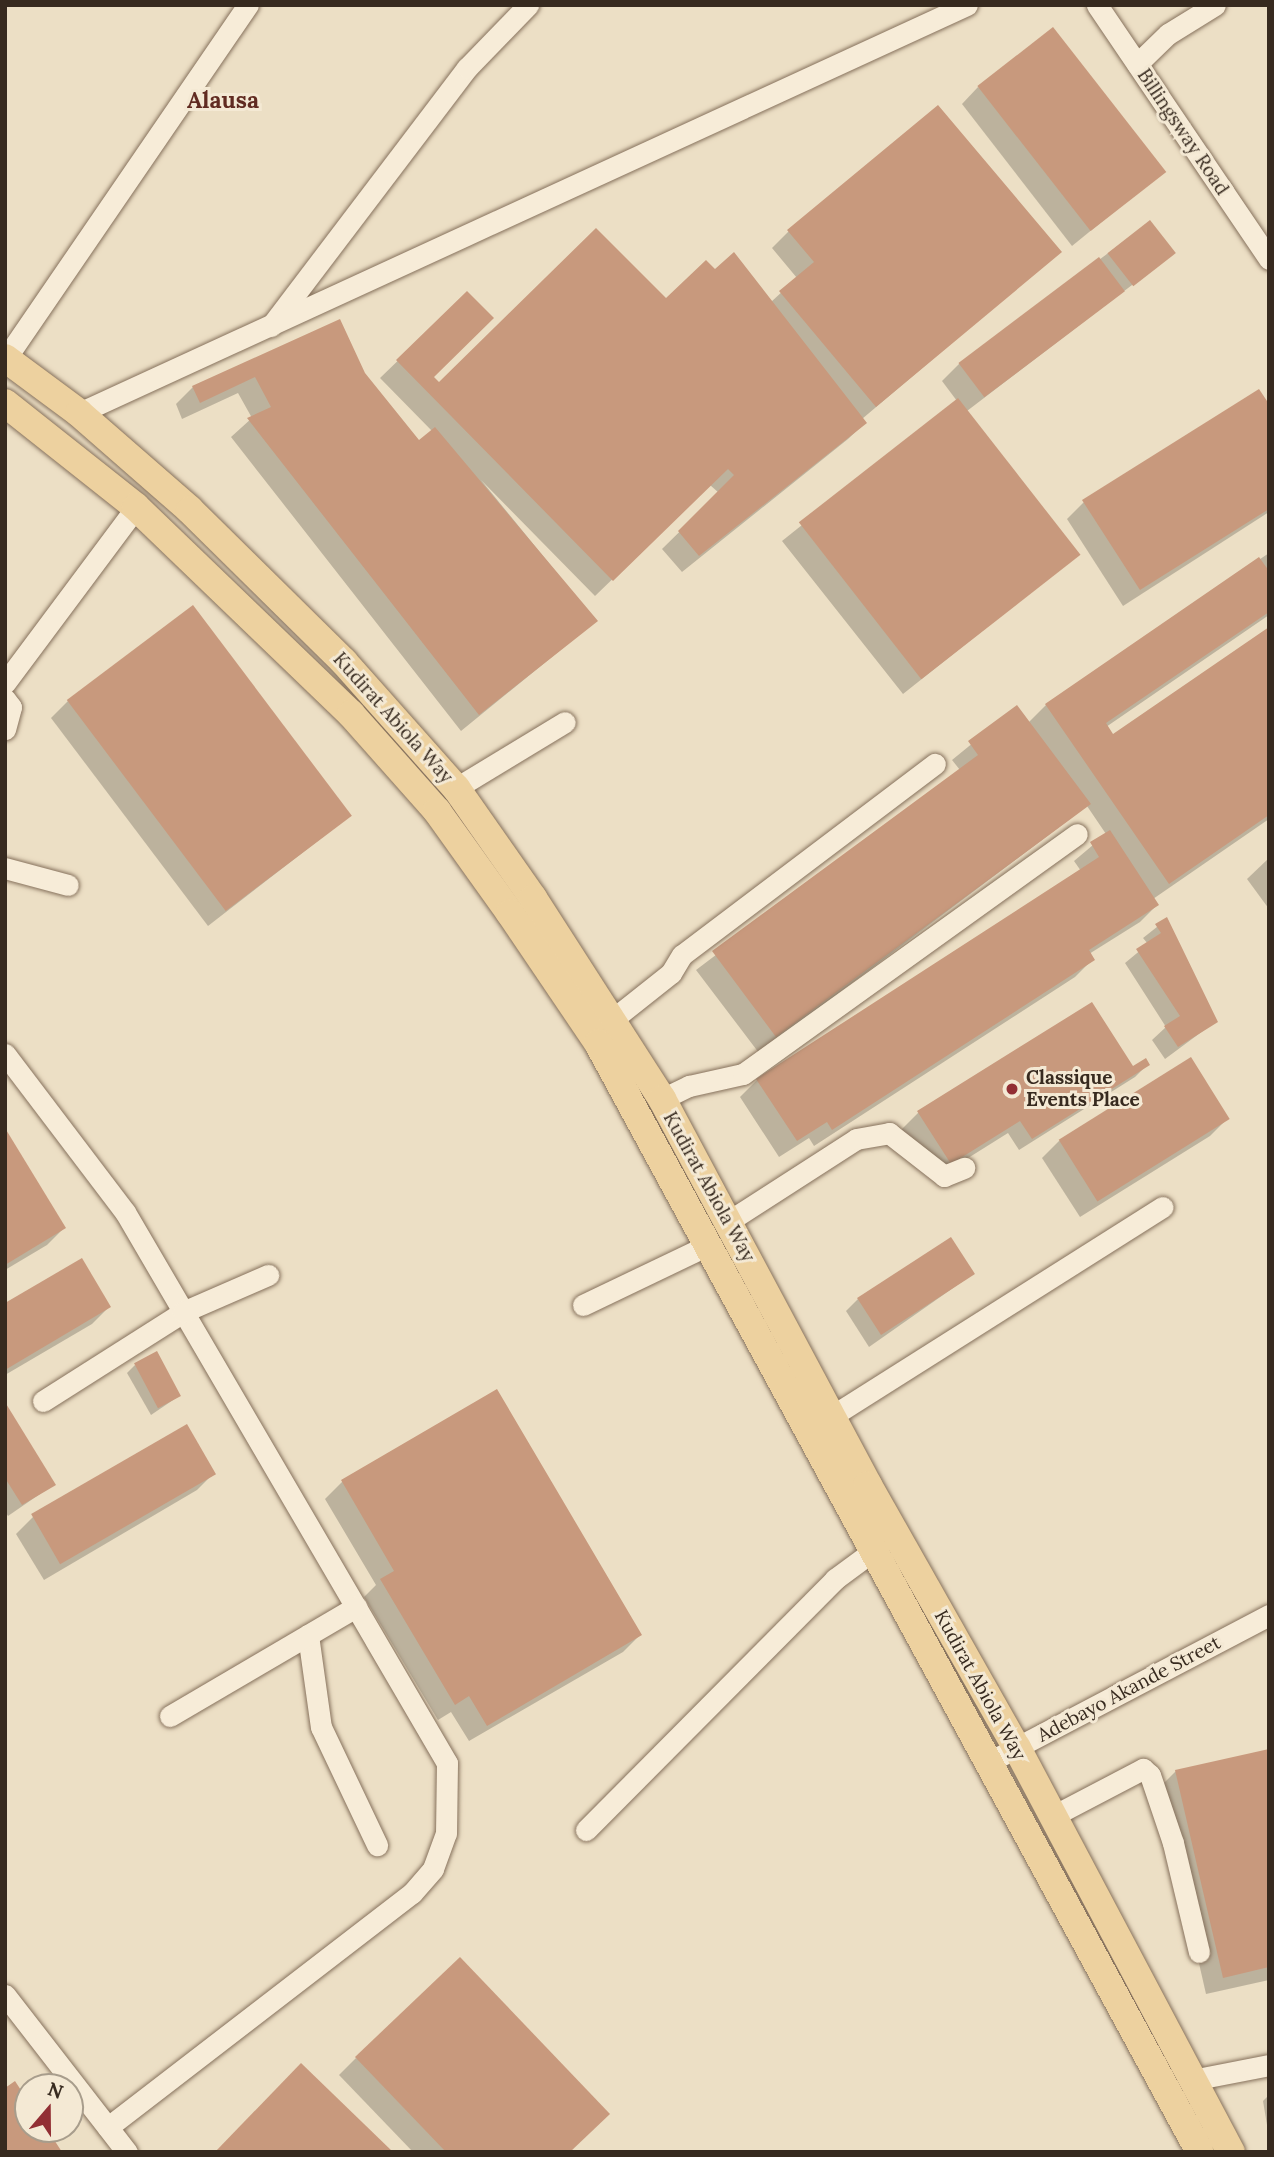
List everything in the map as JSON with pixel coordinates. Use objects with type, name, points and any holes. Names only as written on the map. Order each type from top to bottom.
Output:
[{"type":"main road","name":"Kudirat Abiola Way","points":[[5,358],[79,413],[190,510],[344,662],[456,788],[613,1019],[662,1099],[832,1416],[1017,1748],[1051,1817],[1231,2152]]},
{"type":"main road","name":"Kudirat Abiola Way","points":[[5,403],[136,507],[351,714],[437,811],[598,1044],[1200,2152]]},
{"type":"street","points":[[5,358],[248,5]]},
{"type":"street","points":[[268,330],[467,68],[527,5]]},
{"type":"street","points":[[79,413],[268,330],[967,5]]},
{"type":"street","name":"Billingsway Road","points":[[1097,5],[1269,259]]},
{"type":"street","points":[[1137,64],[1168,34],[1215,5]]},
{"type":"street","points":[[5,683],[136,507]]},
{"type":"street","points":[[5,699],[11,707],[5,729]]},
{"type":"street","points":[[456,788],[565,722]]},
{"type":"street","points":[[613,1019],[671,973],[682,955],[935,764]]},
{"type":"street","points":[[662,1099],[689,1086],[743,1074],[1077,834]]},
{"type":"street","points":[[5,868],[68,885]]},
{"type":"street","points":[[5,1054],[125,1212],[447,1763],[446,1833],[433,1869],[412,1893],[108,2127]]},
{"type":"street","points":[[729,1221],[856,1139],[888,1133],[944,1176],[964,1168]]},
{"type":"street","points":[[832,1416],[1162,1207]]},
{"type":"street","points":[[583,1305],[708,1245]]},
{"type":"street","points":[[43,1401],[183,1312],[268,1275]]},
{"type":"street","points":[[586,1830],[835,1580],[873,1551]]},
{"type":"street","points":[[170,1716],[356,1607]]},
{"type":"street","name":"Adebayo Akande Street","points":[[989,1762],[1269,1615]]},
{"type":"street","points":[[308,1635],[321,1727],[377,1845]]},
{"type":"street","points":[[1051,1817],[1143,1769],[1150,1775],[1173,1843],[1199,1952]]},
{"type":"street","points":[[5,1995],[127,2152]]},
{"type":"street","points":[[1192,2080],[1269,2065]]},
{"type":"building","points":[[1053,27],[1166,172],[1091,231],[977,86]]},
{"type":"building","points":[[938,105],[1062,252],[876,407],[779,291],[814,262],[787,230]]},
{"type":"building","points":[[1150,220],[1176,253],[1133,286],[1107,253]]},
{"type":"building","points":[[596,228],[666,298],[706,260],[715,269],[734,252],[867,423],[699,556],[678,531],[734,475],[728,469],[613,581],[396,360],[467,291],[494,318],[434,377],[439,382]]},
{"type":"building","points":[[1099,257],[1125,291],[984,397],[958,363]]},
{"type":"building","points":[[340,319],[365,373],[419,440],[435,427],[598,621],[479,715],[247,418],[271,407],[255,377],[200,403],[192,386]]},
{"type":"building","points":[[1259,389],[1269,404],[1269,509],[1140,590],[1082,500]]},
{"type":"building","points":[[958,398],[1081,555],[921,679],[799,522]]},
{"type":"building","points":[[1259,557],[1269,571],[1269,612],[1106,723],[1113,734],[1269,627],[1269,815],[1169,884],[1045,704]]},
{"type":"building","points":[[193,605],[352,816],[226,911],[67,700]]},
{"type":"building","points":[[1017,705],[1091,804],[776,1037],[712,951],[978,755],[968,741]]},
{"type":"building","points":[[1110,830],[1159,905],[1089,950],[1095,960],[832,1130],[827,1122],[797,1141],[756,1079],[1099,857],[1090,842]]},
{"type":"building","points":[[1167,917],[1218,1022],[1178,1047],[1164,1026],[1180,1016],[1136,949],[1161,933],[1155,924]]},
{"type":"building","name":"Classique Events Place","points":[[1092,1002],[1133,1066],[1146,1058],[1150,1065],[1032,1139],[1020,1121],[951,1164],[917,1111]]},
{"type":"building","points":[[1191,1057],[1230,1119],[1097,1202],[1059,1140]]},
{"type":"building","points":[[5,1128],[66,1228],[5,1265]]},
{"type":"building","points":[[951,1237],[975,1274],[881,1335],[857,1298]]},
{"type":"building","points":[[82,1258],[111,1307],[5,1370],[5,1303]]},
{"type":"building","points":[[157,1351],[181,1396],[158,1408],[134,1363]]},
{"type":"building","points":[[497,1389],[642,1635],[487,1726],[469,1696],[455,1705],[380,1579],[394,1571],[341,1480]]},
{"type":"building","points":[[5,1402],[56,1485],[22,1505],[5,1478]]},
{"type":"building","points":[[187,1424],[216,1474],[60,1564],[31,1514]]},
{"type":"building","points":[[1269,1749],[1269,1967],[1223,1978],[1175,1770]]},
{"type":"building","points":[[460,1957],[610,2114],[570,2152],[446,2152],[355,2057]]},
{"type":"building","points":[[301,2063],[393,2152],[215,2152]]},
{"type":"building","points":[[14,2082],[14,2143],[56,2143],[62,2152],[5,2152],[5,2088]]},
{"type":"place","name":"Classique Events Place","points":[[1012,1089]]},
{"type":"district","name":"Alausa","points":[[223,100]]}]
